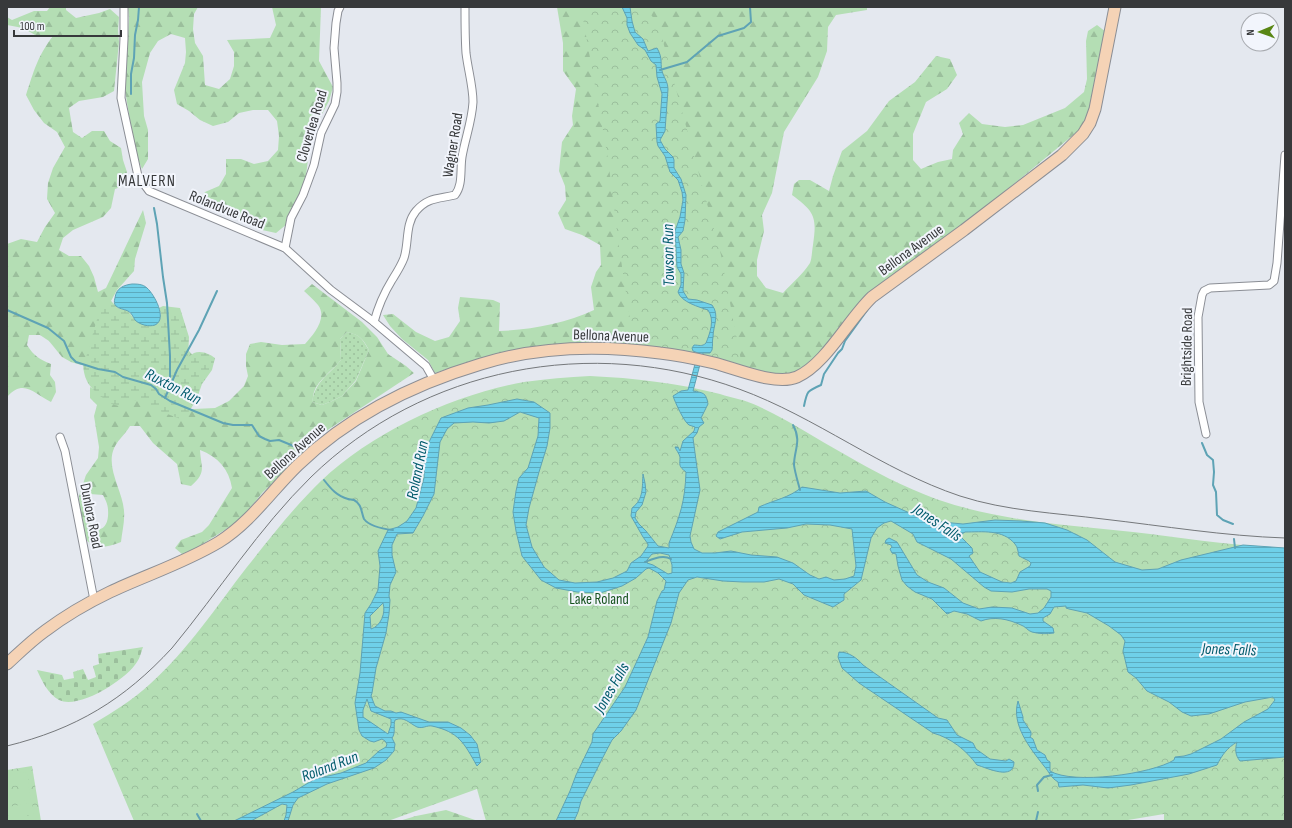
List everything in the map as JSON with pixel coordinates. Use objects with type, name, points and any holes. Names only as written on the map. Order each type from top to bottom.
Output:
[{"type":"main road","name":"Bellona Avenue","points":[[7,664],[46,630],[94,600],[192,557],[220,541],[239,528],[296,467],[326,440],[375,408],[401,394],[434,380],[467,368],[499,359],[535,353],[586,348],[628,349],[683,356],[774,380],[784,380],[800,375],[814,366],[860,308],[872,297],[959,234],[1062,155],[1083,134],[1090,123],[1095,110],[1115,7]]},
{"type":"street","name":"Rolandvue Road","points":[[124,7],[121,98],[138,176],[149,191],[285,248],[331,290],[374,322],[426,366],[434,380]]},
{"type":"street","name":"Cloverlea Road","points":[[285,248],[291,218],[303,195],[314,165],[321,133],[335,104],[338,92],[334,48],[337,17],[340,7]]},
{"type":"street","name":"Wagner Road","points":[[374,322],[384,294],[399,270],[404,257],[411,220],[416,211],[431,199],[455,196],[458,192],[462,158],[470,125],[473,103],[466,53],[465,7]]},
{"type":"street","name":"Brightside Road","points":[[1206,434],[1199,402],[1198,317],[1202,295],[1204,291],[1210,288],[1268,285],[1274,281],[1277,264],[1285,155]]},
{"type":"street","name":"Dunlora Road","points":[[60,437],[65,451],[94,600]]},
{"type":"green space","points":[[50,7],[66,7],[66,10],[76,18],[110,9],[119,17],[119,42],[114,91],[103,97],[79,101],[69,108],[73,132],[82,138],[92,131],[104,131],[110,141],[121,148],[127,172],[123,186],[115,189],[111,208],[103,217],[73,230],[63,238],[59,250],[69,256],[81,256],[89,266],[98,292],[106,288],[143,210],[146,223],[135,259],[134,271],[117,290],[111,301],[123,322],[186,341],[189,351],[196,359],[81,365],[62,357],[49,341],[40,335],[29,335],[27,345],[32,352],[37,357],[51,364],[50,375],[55,382],[56,392],[51,402],[29,389],[24,388],[13,391],[7,397],[7,244],[21,239],[37,242],[55,213],[47,199],[48,183],[53,168],[65,147],[57,132],[44,123],[34,110],[26,95],[34,71],[53,36],[37,36],[23,28],[7,25],[7,17],[12,20],[34,11],[47,11]]},
{"type":"green space","points":[[128,7],[198,7],[194,14],[193,29],[195,43],[203,56],[205,85],[219,89],[230,79],[234,66],[234,52],[227,40],[270,38],[276,25],[272,7],[321,7],[319,61],[333,87],[329,101],[315,127],[310,141],[305,185],[287,224],[276,233],[262,230],[224,210],[197,203],[205,192],[219,186],[226,174],[226,159],[241,159],[254,164],[268,161],[278,150],[279,136],[277,121],[268,110],[253,110],[239,113],[228,122],[213,126],[200,120],[177,104],[174,90],[185,63],[185,38],[171,34],[158,41],[150,53],[142,82],[144,116],[148,130],[148,159],[142,169],[135,152],[125,90],[129,18]]},
{"type":"green space","points":[[557,7],[867,7],[867,10],[836,15],[828,27],[827,51],[818,77],[784,132],[772,193],[762,215],[764,231],[757,260],[757,276],[766,288],[783,293],[801,275],[810,263],[815,228],[813,216],[810,211],[792,195],[794,184],[799,180],[810,180],[829,191],[842,151],[867,131],[889,101],[915,82],[936,56],[950,59],[957,75],[947,89],[926,102],[913,134],[913,160],[921,169],[938,162],[952,159],[953,150],[963,134],[959,123],[969,113],[982,124],[1005,127],[1023,125],[1065,108],[1084,92],[1087,79],[1086,41],[1088,31],[1097,25],[1106,32],[1094,97],[1083,127],[975,216],[905,268],[869,292],[857,305],[837,333],[810,363],[799,371],[774,374],[694,353],[666,348],[634,346],[535,347],[471,361],[435,373],[428,360],[402,339],[390,326],[383,315],[393,314],[416,332],[435,341],[449,337],[460,321],[458,308],[460,297],[493,300],[500,303],[499,331],[548,325],[572,319],[594,310],[591,287],[596,272],[601,265],[600,245],[582,235],[565,229],[558,213],[566,200],[565,186],[559,171],[562,142],[573,125],[572,116],[576,89],[563,71],[563,43]]},
{"type":"green space","points":[[581,7],[644,7],[658,23],[721,255],[742,366],[694,353],[666,348],[634,346],[618,240],[608,159]]},
{"type":"green space","points":[[312,284],[362,322],[377,337],[388,354],[414,373],[317,437],[289,468],[263,492],[239,521],[183,555],[175,548],[181,540],[202,532],[209,525],[232,488],[231,481],[222,464],[212,456],[200,450],[202,470],[199,477],[191,486],[181,484],[177,464],[153,443],[140,426],[130,426],[116,444],[112,458],[112,466],[124,511],[121,542],[114,545],[100,547],[92,546],[85,538],[80,517],[79,496],[86,475],[98,458],[99,447],[94,416],[97,405],[90,398],[90,387],[99,393],[120,389],[174,414],[194,409],[215,408],[229,401],[244,386],[248,376],[246,354],[250,344],[261,342],[282,345],[305,344],[312,336],[320,321],[321,310],[304,291]],"holes":[[[347,332],[361,338],[369,350],[356,381],[342,396],[332,401],[322,405],[312,402],[314,392],[319,383],[341,360],[340,339]],[[90,494],[103,495],[107,504],[108,518],[103,528],[96,529],[92,527],[90,516],[84,502],[86,497]]]},
{"type":"green space","points":[[110,300],[118,308],[128,311],[136,321],[161,315],[159,308],[163,306],[180,308],[189,337],[188,357],[194,353],[202,352],[215,358],[212,370],[202,384],[196,401],[183,420],[157,410],[144,401],[133,400],[124,402],[120,406],[113,404],[98,394],[88,384],[83,364],[102,302]]},
{"type":"green space","points":[[347,332],[361,338],[369,350],[356,380],[342,396],[332,401],[322,405],[312,402],[316,388],[341,360],[340,339]]},
{"type":"green space","name":"Lake Roland","points":[[590,376],[623,378],[672,384],[704,390],[749,402],[780,417],[866,467],[900,484],[936,499],[984,512],[1058,524],[1228,544],[1285,548],[1285,821],[1164,821],[1164,814],[1122,821],[486,821],[477,789],[388,821],[134,821],[93,724],[137,695],[164,671],[201,628],[273,534],[301,501],[321,481],[365,446],[390,431],[443,406],[497,388],[524,382]]},
{"type":"green space","points":[[143,647],[137,662],[123,677],[102,691],[78,701],[68,702],[59,700],[55,697],[46,687],[37,670],[62,675],[64,680],[74,678],[73,672],[83,669],[88,680],[96,677],[93,666],[99,664],[98,654]]},
{"type":"green space","points":[[32,766],[41,821],[7,821],[7,770]]},
{"type":"green space","points":[[27,772],[29,783],[7,787],[7,775]]},
{"type":"green space","points":[[29,787],[31,799],[7,803],[7,791]]},
{"type":"green space","points":[[32,803],[34,814],[9,819],[7,807]]},
{"type":"green space","points":[[446,810],[478,821],[399,821],[416,816]]},
{"type":"water","name":"Lake Roland","points":[[622,7],[630,7],[635,32],[643,39],[648,51],[657,48],[660,56],[662,71],[668,85],[665,131],[660,140],[665,149],[673,157],[674,168],[681,179],[686,195],[683,231],[678,237],[681,250],[681,264],[684,273],[683,291],[688,299],[697,300],[712,305],[716,313],[712,350],[710,353],[703,353],[693,391],[704,394],[708,404],[701,418],[704,423],[699,427],[693,438],[700,490],[690,536],[694,549],[702,553],[731,551],[751,555],[777,557],[793,563],[810,575],[819,579],[826,577],[834,580],[854,576],[856,566],[852,529],[830,525],[806,524],[787,528],[742,532],[720,539],[716,536],[718,532],[758,512],[759,507],[787,496],[802,487],[840,493],[866,491],[885,502],[914,515],[942,522],[963,524],[995,520],[1045,523],[1067,530],[1087,540],[1115,562],[1142,570],[1158,569],[1181,560],[1243,545],[1285,548],[1285,757],[1240,761],[1236,752],[1237,742],[1225,752],[1217,765],[1189,774],[1108,788],[1083,785],[1059,787],[1058,782],[1050,775],[1023,736],[1017,719],[1018,701],[1023,720],[1031,732],[1030,737],[1033,739],[1037,750],[1045,755],[1047,760],[1050,762],[1050,771],[1061,775],[1094,777],[1112,776],[1149,770],[1174,760],[1175,757],[1191,754],[1221,739],[1244,722],[1268,709],[1275,700],[1273,697],[1245,702],[1209,714],[1191,716],[1182,712],[1169,702],[1147,691],[1136,678],[1128,672],[1123,651],[1125,641],[1121,635],[1087,613],[1066,608],[1066,606],[1054,607],[1050,614],[1043,618],[1043,621],[1053,628],[1054,633],[1049,634],[1032,632],[1011,621],[996,618],[981,621],[967,614],[954,611],[947,614],[932,599],[915,592],[902,580],[896,554],[892,553],[890,549],[892,547],[891,545],[885,543],[886,540],[889,538],[897,542],[917,575],[928,582],[944,588],[963,603],[979,609],[992,607],[1012,608],[1030,614],[1038,613],[1044,608],[1051,597],[1051,591],[1047,589],[1029,589],[1012,592],[991,591],[984,587],[951,559],[917,542],[913,534],[891,521],[884,523],[877,528],[871,538],[861,580],[844,594],[844,600],[833,607],[804,595],[793,584],[779,579],[764,582],[743,582],[697,577],[688,580],[679,593],[671,623],[636,710],[621,731],[612,740],[581,801],[574,821],[556,821],[592,742],[593,734],[625,687],[648,637],[657,601],[664,590],[666,581],[658,573],[649,568],[622,586],[600,593],[577,592],[556,588],[541,580],[522,556],[513,512],[519,478],[528,468],[538,436],[539,418],[520,412],[504,421],[489,423],[454,423],[447,429],[440,442],[434,494],[413,533],[397,534],[392,545],[392,555],[396,572],[390,585],[389,614],[386,633],[376,668],[371,696],[375,706],[385,711],[396,713],[401,712],[429,722],[448,722],[461,728],[470,735],[477,744],[481,762],[477,766],[464,745],[455,735],[441,728],[428,726],[421,728],[404,719],[398,719],[395,720],[394,734],[392,738],[395,744],[394,751],[386,760],[374,768],[327,784],[298,798],[293,805],[288,821],[284,821],[287,805],[282,804],[251,821],[234,821],[293,792],[315,779],[341,773],[366,763],[379,751],[386,747],[387,744],[382,739],[374,742],[370,741],[362,736],[359,730],[355,703],[360,673],[365,613],[378,590],[380,566],[378,551],[388,530],[398,527],[407,521],[416,508],[424,478],[425,450],[441,418],[468,408],[517,399],[534,402],[550,413],[550,428],[547,446],[529,508],[526,525],[532,547],[544,567],[559,580],[575,583],[597,582],[613,578],[627,571],[631,563],[641,556],[648,544],[631,516],[632,508],[639,501],[643,474],[646,492],[642,505],[636,512],[635,518],[658,546],[669,548],[669,543],[681,509],[686,472],[681,467],[680,457],[675,447],[678,447],[680,451],[683,441],[694,431],[695,427],[687,423],[673,396],[681,391],[688,390],[698,353],[693,351],[692,348],[694,345],[702,345],[706,343],[710,331],[711,318],[708,310],[695,306],[686,301],[678,292],[681,285],[681,274],[677,267],[675,231],[680,217],[683,200],[682,192],[678,180],[670,172],[665,156],[657,142],[656,124],[660,121],[662,94],[657,77],[656,65],[651,61],[645,50],[638,45],[630,33],[627,25],[627,18]],"holes":[[[965,532],[992,532],[1005,536],[1015,544],[1019,556],[1031,563],[1030,566],[1020,572],[1016,581],[1011,583],[1002,582],[980,572],[969,556],[973,553],[972,548],[961,537]],[[660,553],[669,555],[672,565],[672,573],[668,574],[647,563],[647,560],[652,554]],[[383,603],[384,611],[382,619],[378,625],[371,629],[370,616]],[[367,699],[371,711],[391,719],[388,734],[363,717],[363,710]]]},
{"type":"water","points":[[140,284],[145,287],[150,291],[156,301],[160,312],[160,318],[159,322],[155,325],[147,326],[139,323],[129,312],[115,305],[114,302],[119,289],[123,286]]},
{"type":"water","points":[[839,652],[852,656],[938,718],[947,720],[957,735],[973,743],[976,749],[990,759],[1006,761],[1009,759],[1014,762],[1013,768],[1010,771],[999,772],[977,765],[958,745],[940,735],[933,733],[859,683],[842,668],[838,657]]},
{"type":"waterway","points":[[131,94],[131,74],[139,7]]},
{"type":"waterway","points":[[660,70],[687,62],[718,36],[744,28],[751,22],[750,7]]},
{"type":"waterway","points":[[154,208],[167,303],[170,386]]},
{"type":"waterway","points":[[165,398],[177,370],[199,330],[217,291]]},
{"type":"waterway","points":[[804,406],[808,392],[821,385],[824,374],[868,309]]},
{"type":"waterway","name":"Ruxton Run","points":[[7,310],[48,328],[64,341],[71,357],[76,362],[98,369],[115,372],[123,377],[151,385],[159,394],[170,401],[223,423],[233,425],[252,425],[259,436],[270,441],[279,440],[296,447]]},
{"type":"waterway","points":[[793,425],[797,436],[794,465],[800,490]]},
{"type":"waterway","points":[[1202,443],[1207,455],[1213,460],[1213,485],[1216,492],[1217,515],[1223,520],[1233,524]]},
{"type":"waterway","name":"Ruxton Run","points":[[324,480],[337,494],[357,502],[360,506],[364,519],[367,522],[377,527],[393,530]]},
{"type":"waterway","points":[[1234,539],[1235,548]]},
{"type":"waterway","name":"Roland Run","points":[[645,562],[661,557],[671,559]]},
{"type":"waterway","points":[[1038,791],[1037,785],[1044,777],[1052,775]]},
{"type":"waterway","points":[[1036,821],[1038,812]]},
{"type":"waterway","points":[[197,814],[201,821]]},
{"type":"tram line","points":[[7,746],[55,731],[77,721],[97,710],[136,683],[172,648],[257,538],[292,497],[311,477],[356,439],[405,409],[457,387],[512,372],[569,364],[626,364],[683,373],[739,389],[767,401],[822,428],[903,472],[931,485],[977,501],[1031,511],[1217,533],[1285,538]]},
{"type":"district","name":"MALVERN","points":[[147,181]]},
{"type":"water label","name":"Towson Run","points":[[669,255]]},
{"type":"water label","name":"Jones Falls","points":[[937,523]]},
{"type":"water label","name":"Jones Falls","points":[[1229,650]]},
{"type":"water label","name":"Jones Falls","points":[[612,688]]}]
